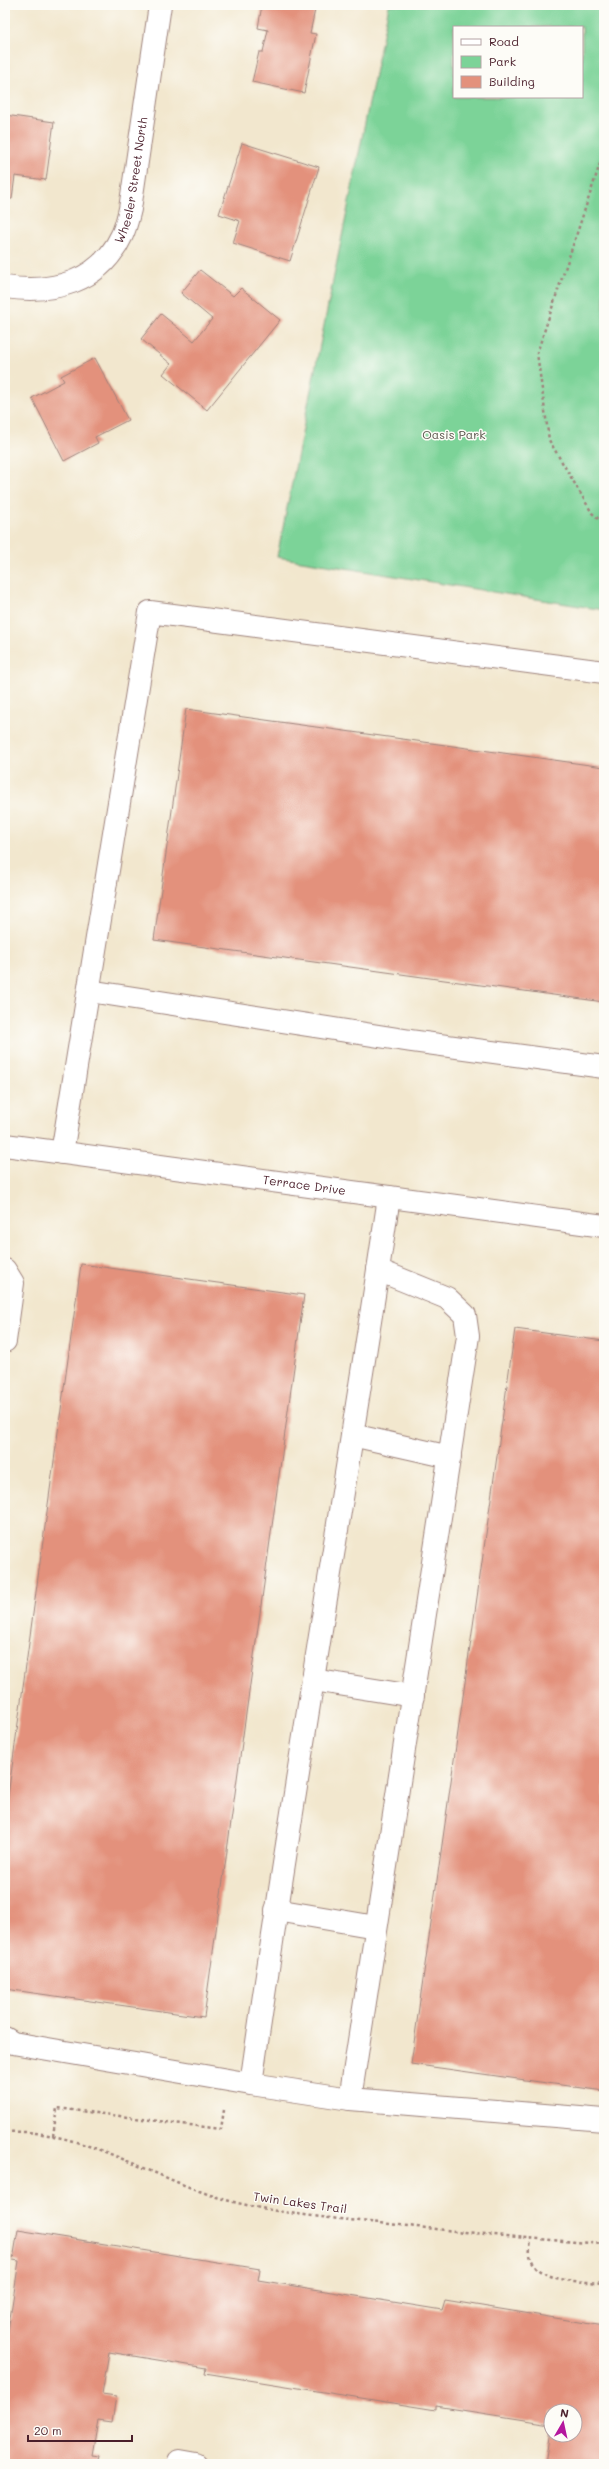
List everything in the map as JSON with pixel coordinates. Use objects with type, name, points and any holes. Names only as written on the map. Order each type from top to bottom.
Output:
[{"type":"street","name":"Wheeler Street North","points":[[14,288],[38,290],[64,286],[87,275],[107,258],[122,236],[130,209],[160,5]]},
{"type":"street","points":[[62,1153],[150,612],[604,672]]},
{"type":"street","points":[[89,991],[411,1040],[604,1066]]},
{"type":"street","name":"Terrace Drive","points":[[5,1145],[604,1226]]},
{"type":"street","points":[[251,2084],[276,1910],[389,1197]]},
{"type":"street","points":[[5,1270],[13,1283],[5,1340]]},
{"type":"street","points":[[350,2099],[468,1336],[465,1315],[448,1298],[378,1270]]},
{"type":"street","points":[[352,1435],[450,1457]]},
{"type":"street","points":[[313,1680],[413,1696]]},
{"type":"street","points":[[276,1910],[376,1927]]},
{"type":"street","points":[[5,2038],[13,2043],[251,2084],[350,2099],[604,2120]]},
{"type":"street","points":[[178,2464],[179,2461],[196,2464]]},
{"type":"path","points":[[604,152],[537,353],[549,440],[592,513],[604,524]]},
{"type":"path","points":[[52,2136],[57,2108],[221,2129],[225,2103],[251,2084]]},
{"type":"path","name":"Twin Lakes Trail","points":[[5,2132],[21,2131],[52,2136],[98,2150],[190,2189],[231,2201],[292,2213],[461,2232],[604,2244]]},
{"type":"path","points":[[531,2237],[530,2255],[536,2267],[551,2277],[604,2284]]},
{"type":"green space","name":"Oasis Park","points":[[389,5],[604,5],[604,610],[277,557]]},
{"type":"building","points":[[262,5],[316,5],[310,33],[316,34],[304,93],[252,82],[259,52],[263,52],[268,30],[258,28]]},
{"type":"building","points":[[5,115],[54,122],[46,180],[15,176],[12,199],[5,199]]},
{"type":"building","points":[[242,143],[319,167],[290,261],[233,243],[240,221],[219,214]]},
{"type":"building","points":[[200,270],[233,296],[241,288],[280,320],[207,410],[163,374],[171,364],[141,339],[161,314],[194,341],[212,319],[181,293]]},
{"type":"building","points":[[95,358],[128,420],[95,437],[98,443],[64,461],[32,398],[64,381],[61,376]]},
{"type":"building","points":[[186,709],[604,767],[604,1002],[154,940]]},
{"type":"building","points":[[81,1264],[304,1295],[204,2017],[5,1989],[5,1818]]},
{"type":"building","points":[[515,1329],[604,1341],[604,2091],[411,2064]]},
{"type":"building","points":[[18,2230],[260,2269],[258,2280],[442,2310],[445,2300],[604,2326],[604,2464],[545,2464],[548,2443],[583,2443],[583,2403],[543,2403],[543,2423],[436,2406],[436,2410],[205,2373],[206,2368],[109,2352],[102,2394],[116,2396],[112,2422],[98,2420],[92,2455],[99,2456],[97,2464],[5,2464],[5,2350],[19,2261],[13,2260]]}]
